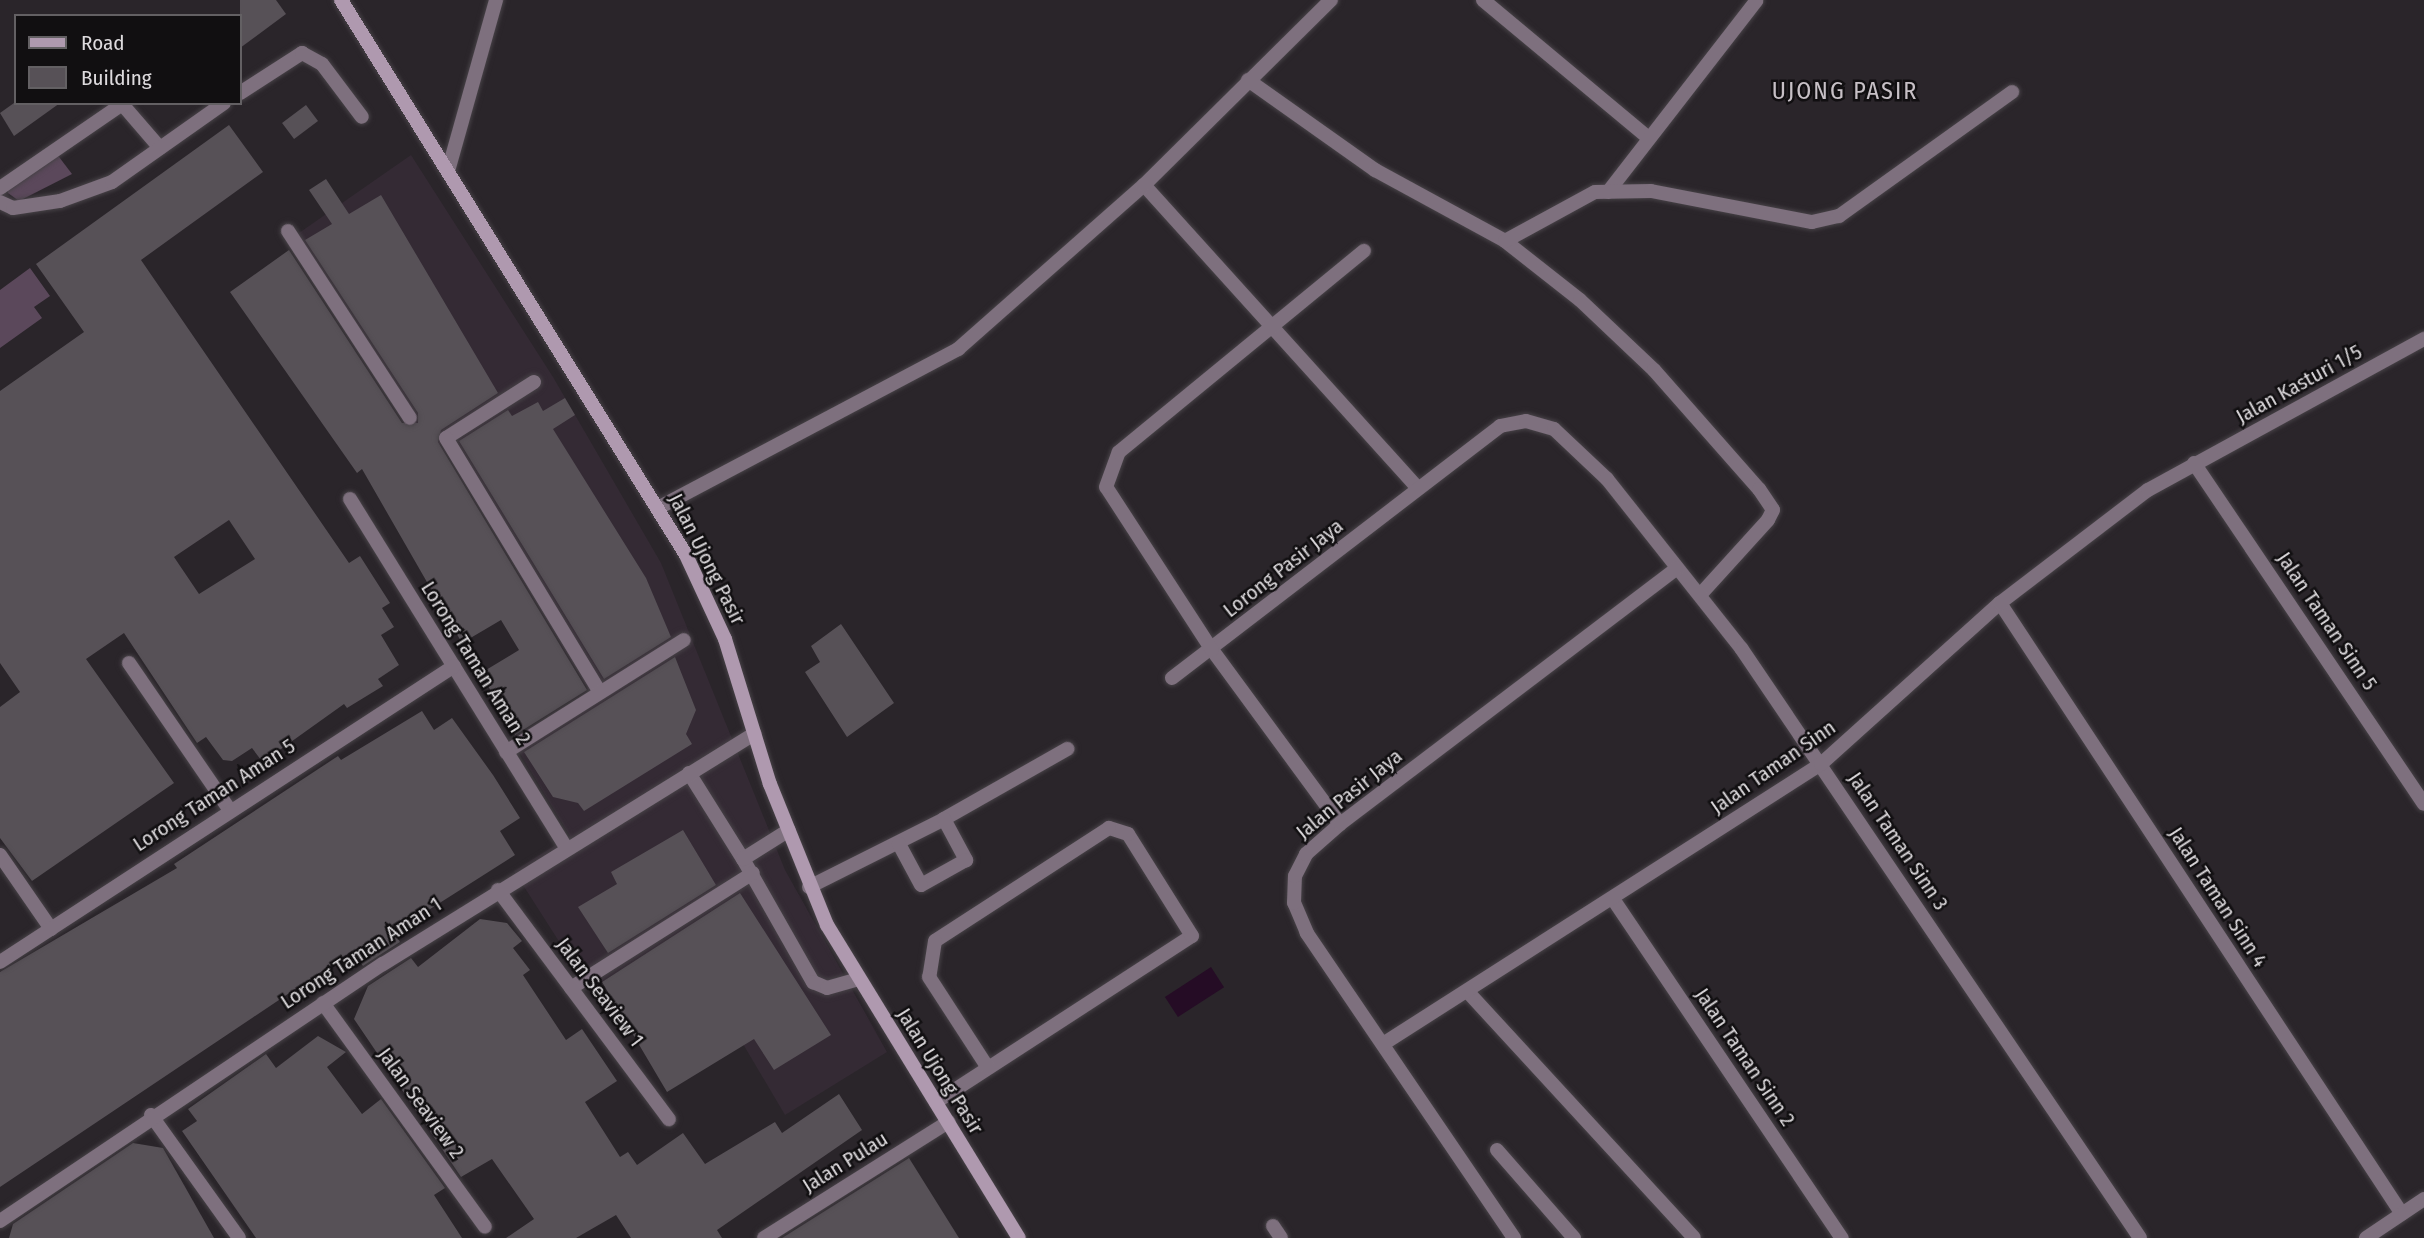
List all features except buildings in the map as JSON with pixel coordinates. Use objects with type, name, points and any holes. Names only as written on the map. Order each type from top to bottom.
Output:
[{"type":"main road","name":"Jalan Ujong Pasir","points":[[341,0],[658,508],[707,596],[809,887],[858,979],[1019,1238]]},
{"type":"street","points":[[447,171],[496,0]]},
{"type":"street","points":[[658,508],[958,349],[1144,186],[1331,0]]},
{"type":"street","points":[[1483,0],[1646,135]]},
{"type":"street","points":[[1608,192],[1646,135],[1756,1]]},
{"type":"street","points":[[242,92],[302,53],[322,64],[362,117]]},
{"type":"street","points":[[1248,80],[1376,170],[1506,241],[1654,370],[1773,510],[1700,595]]},
{"type":"street","points":[[1506,241],[1553,210],[1608,192],[1651,191],[1812,222],[1839,216],[2012,92]]},
{"type":"street","points":[[0,188],[121,105]]},
{"type":"street","points":[[123,105],[160,148]]},
{"type":"street","points":[[0,202],[13,208],[60,201],[112,182],[222,105]]},
{"type":"street","points":[[1144,186],[1418,488]]},
{"type":"street","points":[[288,231],[410,418]]},
{"type":"street","points":[[1340,824],[1212,650],[1106,487],[1109,466],[1364,251]]},
{"type":"street","name":"Jalan Kasturi 1/5","points":[[2194,463],[2424,339]]},
{"type":"street","points":[[534,382],[446,438],[600,692]]},
{"type":"street","name":"Lorong Pasir Jaya","points":[[1172,678],[1212,650],[1500,426],[1526,421],[1554,429],[1607,479]]},
{"type":"street","name":"Jalan Taman Sinn","points":[[1383,1044],[1821,764],[2000,603],[2100,524],[2194,463]]},
{"type":"street","name":"Jalan Taman Sinn 5","points":[[2194,463],[2424,804]]},
{"type":"street","name":"Jalan Taman Sinn 3","points":[[1607,479],[1700,595],[1821,764],[2140,1238]]},
{"type":"street","name":"Lorong Taman Aman 2","points":[[350,499],[566,848]]},
{"type":"street","name":"Jalan Pasir Jaya","points":[[1514,1238],[1307,933],[1294,903],[1295,876],[1306,854],[1340,824],[1677,568]]},
{"type":"street","name":"Jalan Taman Sinn 4","points":[[2000,603],[2402,1214]]},
{"type":"street","points":[[506,752],[684,640]]},
{"type":"street","points":[[129,663],[229,809]]},
{"type":"street","name":"Lorong Taman Aman 5","points":[[0,962],[229,809],[454,666]]},
{"type":"street","name":"Lorong Taman Aman 1","points":[[0,1221],[151,1115],[323,1003],[498,890],[754,734]]},
{"type":"street","points":[[809,887],[899,844],[1068,750]]},
{"type":"street","points":[[689,773],[752,873],[813,982],[827,988],[858,979]]},
{"type":"street","points":[[899,844],[921,885],[966,860],[944,819]]},
{"type":"street","points":[[936,1102],[1192,936],[1128,834],[1109,828],[935,941],[929,977],[988,1068]]},
{"type":"street","points":[[743,859],[789,830]]},
{"type":"street","points":[[0,855],[51,929]]},
{"type":"street","points":[[571,988],[752,873]]},
{"type":"street","name":"Jalan Seaview 1","points":[[498,890],[669,1119]]},
{"type":"street","name":"Jalan Taman Sinn 2","points":[[1613,899],[1842,1238]]},
{"type":"street","points":[[1467,991],[1694,1238]]},
{"type":"street","name":"Jalan Seaview 2","points":[[323,1003],[485,1227]]},
{"type":"street","points":[[151,1115],[239,1238]]},
{"type":"street","name":"Jalan Pulau","points":[[764,1238],[948,1122]]},
{"type":"street","points":[[1497,1150],[1573,1238]]},
{"type":"street","points":[[2366,1238],[2424,1199]]},
{"type":"shaded area","points":[[53,149],[72,174],[19,201],[8,193],[6,184]]},
{"type":"shaded area","points":[[411,155],[553,377],[661,563],[785,870],[887,1052],[785,1115],[678,934],[590,990],[514,871],[570,836],[512,740],[590,692],[441,444],[430,449],[286,242]]},
{"type":"shaded area","points":[[30,268],[50,296],[34,307],[42,318],[0,348],[0,290]]},
{"type":"shaded area","points":[[1211,967],[1224,987],[1178,1017],[1165,997]]},
{"type":"district","name":"UJONG PASIR","points":[[1845,92]]}]
